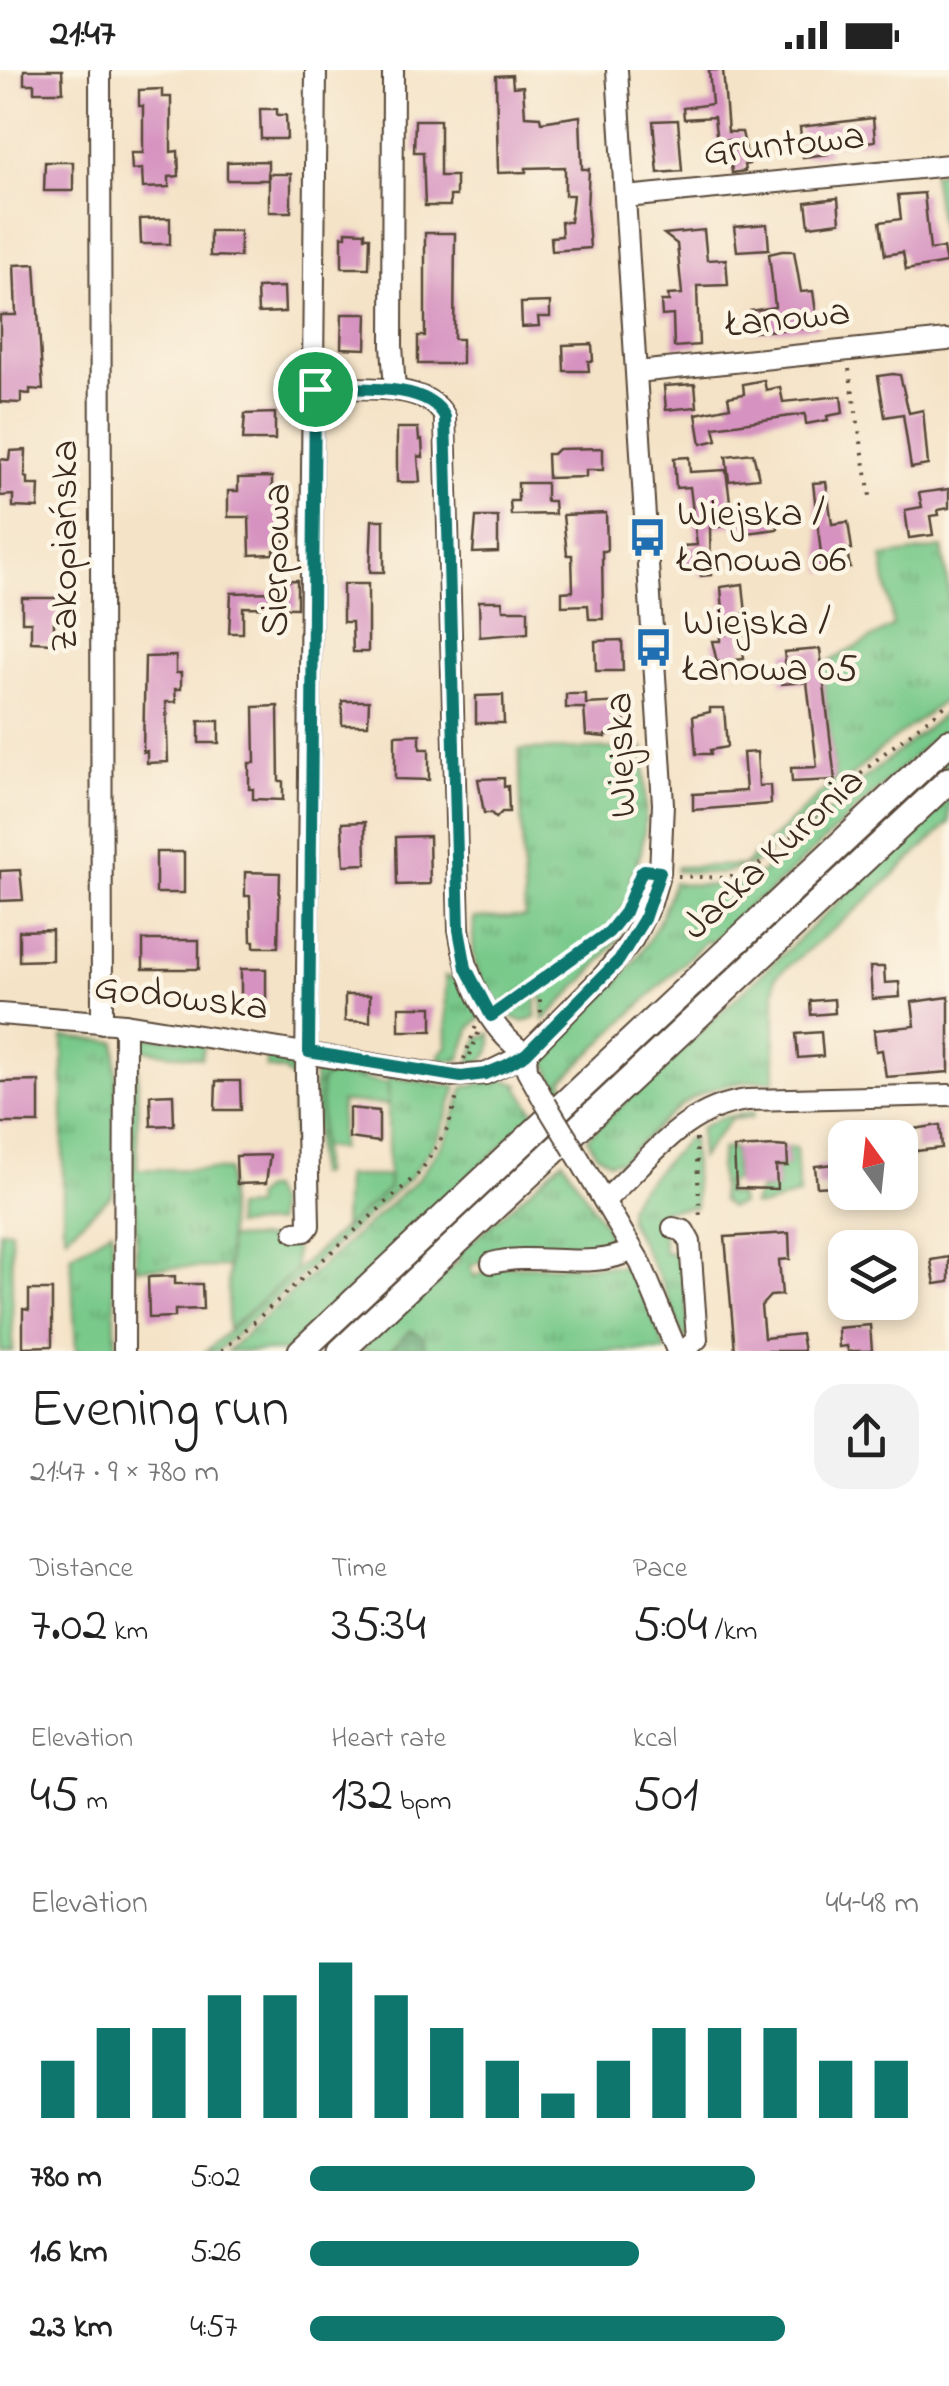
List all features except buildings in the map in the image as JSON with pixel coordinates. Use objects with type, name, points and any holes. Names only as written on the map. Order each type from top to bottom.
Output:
[{"type":"main road","name":"Jacka Kuronia","points":[[301,1351],[949,742]]},
{"type":"main road","name":"Jacka Kuronia","points":[[341,1351],[949,780]]},
{"type":"street","name":"Zakopiańska","points":[[100,70],[102,1022]]},
{"type":"street","name":"Sierpowa","points":[[295,1232],[305,1231],[308,1226],[316,70]]},
{"type":"street","points":[[393,70],[395,390]]},
{"type":"street","name":"Wiejska","points":[[526,1054],[619,960],[644,919],[663,804],[617,70]]},
{"type":"street","name":"Gruntowa","points":[[626,198],[949,164]]},
{"type":"street","name":"Łanowa","points":[[637,372],[947,340]]},
{"type":"street","points":[[315,389],[395,390],[428,397],[439,404],[445,417],[459,930],[466,968],[500,1017],[510,1042],[526,1054],[527,1070],[632,1250],[680,1351],[696,1339],[690,1242],[684,1231],[673,1228]]},
{"type":"street","name":"Godowska","points":[[0,1014],[125,1024],[485,1074],[526,1054]]},
{"type":"street","points":[[124,1351],[125,1024]]},
{"type":"street","points":[[604,1202],[686,1122],[722,1104],[746,1100],[949,1096]]},
{"type":"street","points":[[492,1263],[517,1258],[606,1259],[632,1250]]},
{"type":"path","points":[[845,348],[871,502]]},
{"type":"path","points":[[633,898],[637,884],[652,871],[713,878],[753,870],[949,702]]},
{"type":"path","points":[[644,848],[633,880],[644,889]]},
{"type":"path","points":[[222,1351],[421,1171],[448,1128],[460,1068],[474,1030],[500,1017],[598,948],[625,915],[597,944],[500,1017]]},
{"type":"path","points":[[538,1020],[539,989]]},
{"type":"green space","points":[[949,172],[949,284],[932,173]]},
{"type":"green space","points":[[942,548],[949,593],[949,697],[881,749],[755,864],[719,874],[676,871],[677,867],[744,865],[835,780],[822,666],[893,626],[882,557]]},
{"type":"green space","points":[[949,710],[949,728],[932,744],[929,742],[761,900],[758,898],[710,943],[707,940],[563,1080],[565,1087],[560,1092],[545,1061],[547,1053],[605,996],[639,955],[665,908],[673,882],[719,885],[763,872],[858,784]]},
{"type":"green space","points":[[644,748],[643,839],[630,881],[633,887],[623,908],[610,926],[576,957],[497,1008],[476,965],[474,918],[525,917],[519,750]]},
{"type":"green space","points":[[949,757],[949,766],[575,1118],[571,1110]]},
{"type":"green space","points":[[949,798],[949,823],[862,905],[775,977],[775,1080],[723,1086],[688,1101],[621,1161],[609,1162],[596,1153],[587,1138]]},
{"type":"green space","points":[[643,894],[613,946],[544,1020],[541,990],[613,940]]},
{"type":"green space","points":[[445,976],[460,981],[481,1018],[471,1027],[460,1059],[455,1061],[440,1059],[439,1055],[447,1046]]},
{"type":"green space","points":[[536,993],[536,1017],[524,1022],[512,1017],[511,1011]]},
{"type":"green space","points":[[490,1033],[487,1056],[478,1063],[465,1065],[479,1038]]},
{"type":"green space","points":[[137,1036],[204,1042],[202,1058],[138,1049],[137,1169],[228,1170],[228,1267],[136,1268],[136,1207],[127,1193],[133,1044]]},
{"type":"green space","points":[[63,1037],[116,1042],[115,1185],[112,1195],[66,1236],[63,1226]]},
{"type":"green space","points":[[268,1055],[303,1061],[302,1153],[294,1153],[293,1079],[284,1071],[266,1068]]},
{"type":"green space","points":[[314,1064],[364,1071],[363,1079],[330,1075],[321,1081],[321,1174],[316,1175]]},
{"type":"green space","points":[[330,1075],[388,1083],[388,1105],[341,1102],[340,1149],[321,1147],[321,1081]]},
{"type":"green space","points":[[388,1077],[457,1087],[440,1135],[411,1177],[217,1351],[206,1351],[388,1188]]},
{"type":"green space","points":[[502,1079],[520,1085],[536,1114],[285,1351],[227,1351],[418,1179],[447,1137],[464,1087]]},
{"type":"green space","points":[[753,1112],[753,1117],[731,1119],[700,1158],[700,1128],[720,1118]]},
{"type":"green space","points":[[547,1132],[551,1139],[326,1351],[314,1351]]},
{"type":"green space","points":[[688,1138],[692,1139],[696,1207],[661,1210],[664,1252],[682,1258],[689,1336],[685,1340],[660,1279],[629,1221],[628,1208],[635,1194]]},
{"type":"green space","points":[[787,1147],[796,1148],[799,1195],[764,1206],[752,1205],[760,1190],[777,1189],[776,1166],[788,1165]]},
{"type":"green space","points":[[734,1148],[735,1181],[726,1182],[727,1194],[738,1195],[740,1204],[729,1208],[721,1200],[719,1167],[722,1149]]},
{"type":"green space","points":[[563,1160],[608,1231],[612,1240],[608,1250],[490,1257],[470,1266],[474,1277],[498,1266],[627,1266],[639,1283],[666,1351],[359,1351],[459,1260],[456,1256]]},
{"type":"green space","points":[[345,1176],[389,1176],[389,1188],[343,1229]]},
{"type":"green space","points":[[269,1189],[276,1204],[276,1223],[234,1226],[235,1208],[254,1207],[255,1196]]},
{"type":"green space","points":[[0,1230],[11,1230],[13,1351],[0,1351]]},
{"type":"green space","points":[[112,1230],[116,1351],[76,1351],[71,1255]]},
{"type":"green space","points":[[228,1238],[295,1239],[295,1271],[228,1330]]},
{"type":"green space","points":[[411,1330],[423,1337],[426,1351],[389,1351]]},
{"type":"place","name":"Wiejska / Łanowa 06","points":[[647,538]]},
{"type":"place","name":"Wiejska / Łanowa 05","points":[[653,647]]},
{"type":"route","points":[[315,389],[395,390],[428,397],[439,404],[445,417],[459,930],[466,968],[491,1016],[597,944],[625,912],[641,873],[660,872],[651,904],[619,960],[526,1054],[485,1074],[448,1076],[309,1052],[315,389]]}]
